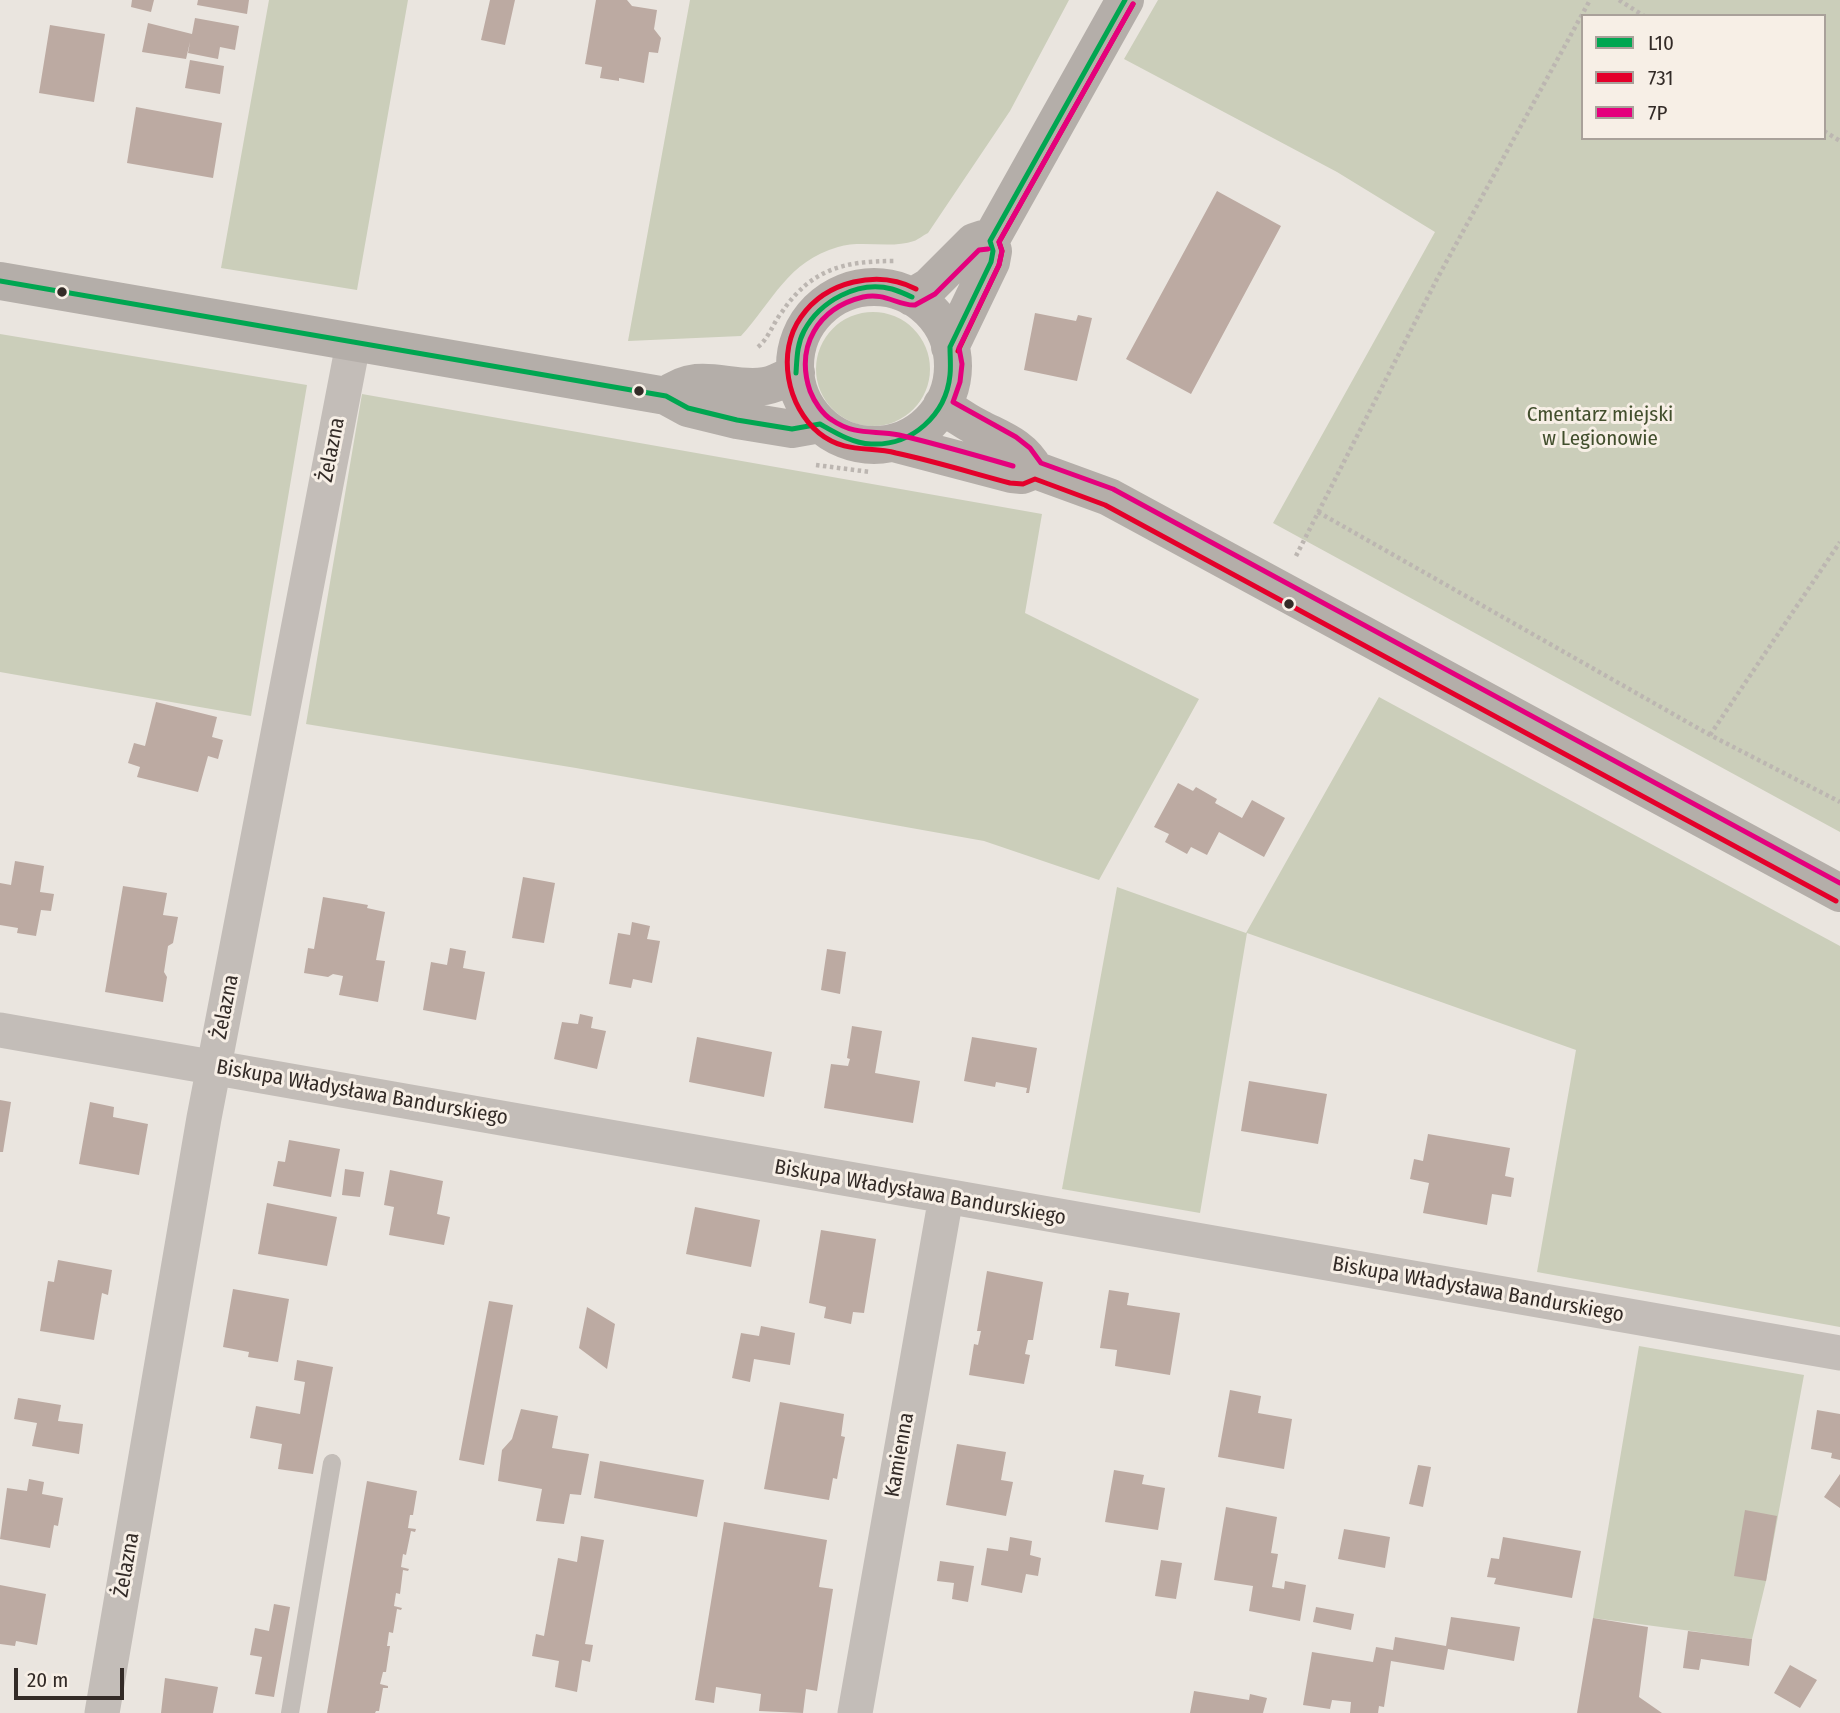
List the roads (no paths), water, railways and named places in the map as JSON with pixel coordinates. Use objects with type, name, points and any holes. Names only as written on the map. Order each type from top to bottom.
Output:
[{"type":"street","points":[[950,346],[991,262],[993,251],[990,241],[1125,0]]},
{"type":"street","points":[[912,297],[929,287],[974,242],[984,239],[990,241]]},
{"type":"street","points":[[0,281],[666,396],[688,408],[737,420],[792,429],[820,424]]},
{"type":"street","points":[[886,458],[924,427],[942,405],[952,373],[950,346],[944,330],[934,316],[912,297],[889,289],[869,287],[849,291],[831,300],[815,313],[804,330],[794,360],[798,390],[807,408],[820,424],[837,436],[856,443],[874,445],[886,458],[1022,475],[1035,470]]},
{"type":"street","name":"Żelazna","points":[[102,1713],[214,1067],[354,344]]},
{"type":"street","points":[[666,396],[680,385],[695,382],[764,386],[796,373]]},
{"type":"street","points":[[942,405],[978,428],[1010,442],[1028,458],[1035,470],[1109,497],[1840,893]]},
{"type":"street","name":"Biskupa Władysława Bandurskiego","points":[[0,1030],[1840,1353]]},
{"type":"street","name":"Kamienna","points":[[855,1713],[946,1197]]},
{"type":"lane","points":[[290,1713],[332,1463]]},
{"type":"park label","name":"Cmentarz miejski w Legionowie","points":[[1600,427]]}]
